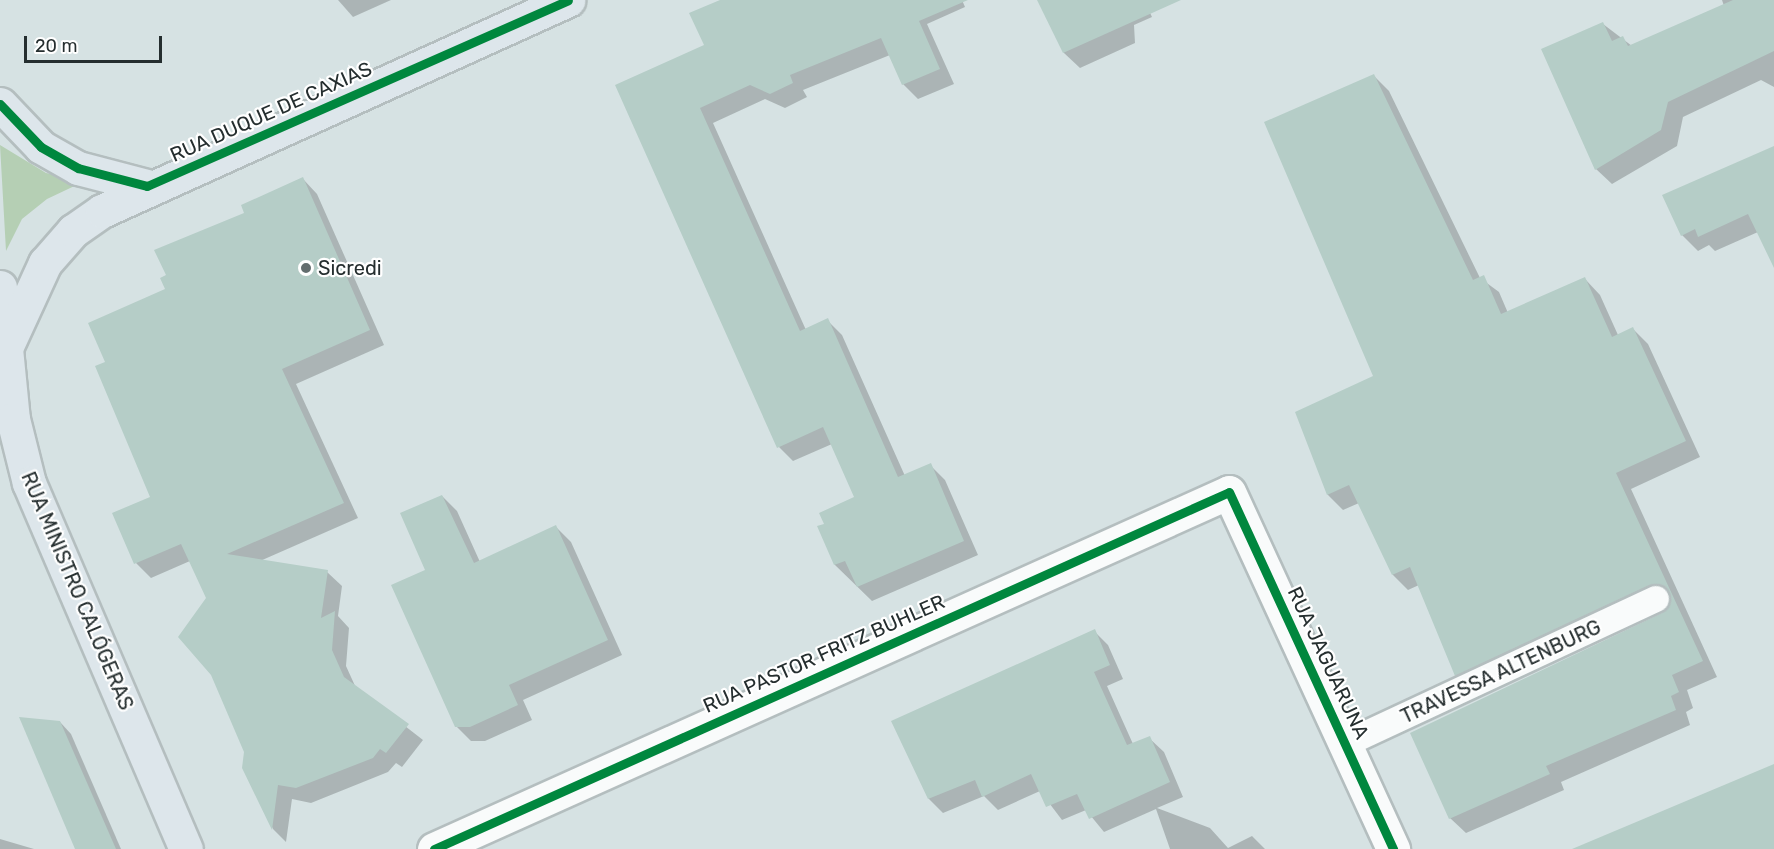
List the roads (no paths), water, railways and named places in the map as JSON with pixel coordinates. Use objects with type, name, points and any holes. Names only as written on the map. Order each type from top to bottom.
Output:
[{"type":"main road","name":"RUA DUQUE DE CAXIAS","points":[[6,348],[52,255],[73,231],[147,186],[568,0]]},
{"type":"main road","points":[[0,104],[41,147],[78,168],[147,186]]},
{"type":"main road","name":"RUA MINISTRO CALÓGERAS","points":[[0,287],[14,419],[29,483],[186,849]]},
{"type":"street","name":"RUA JAGUARUNA","points":[[1229,492],[1393,849]]},
{"type":"street","name":"RUA PASTOR FRITZ BUHLER","points":[[434,849],[1229,492]]},
{"type":"lane","name":"TRAVESSA ALTENBURG","points":[[1346,744],[1656,599]]},
{"type":"place","name":"Sicredi","points":[[306,268]]}]
